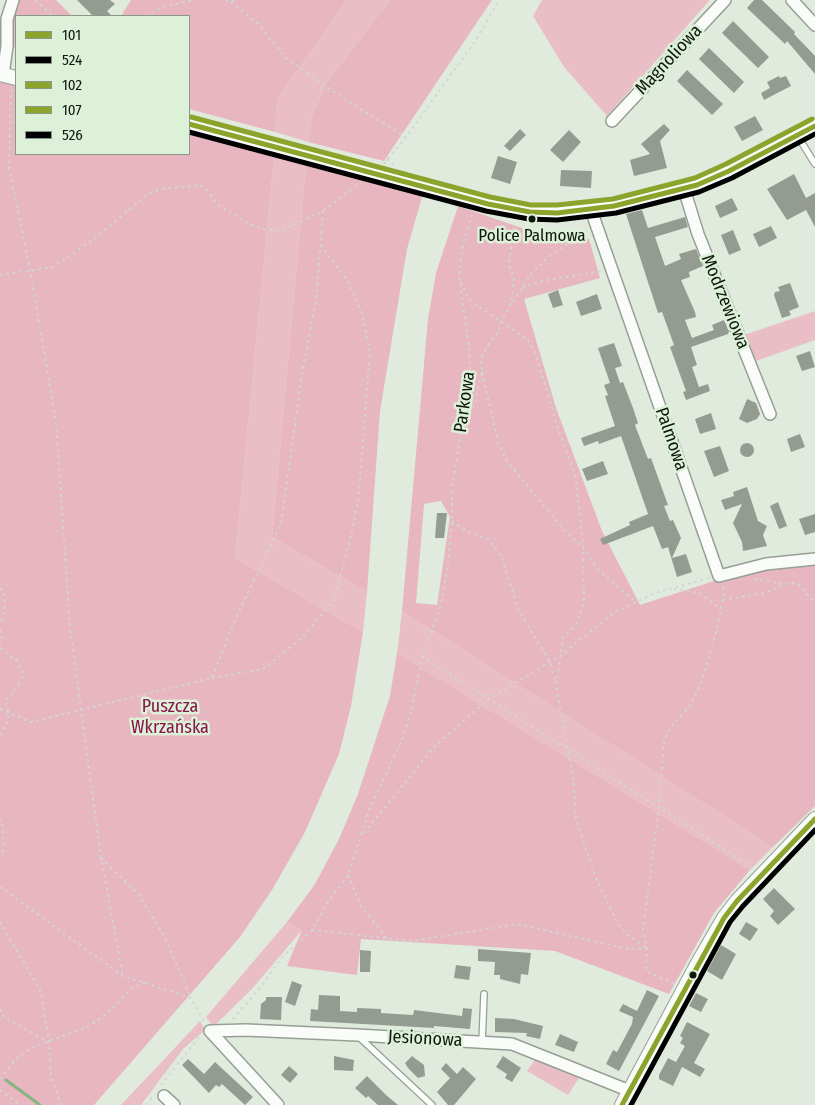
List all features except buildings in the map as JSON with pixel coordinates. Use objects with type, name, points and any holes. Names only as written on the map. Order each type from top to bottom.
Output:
[{"type":"street","points":[[8,76],[7,19],[13,0]]},
{"type":"street","name":"Magnoliowa","points":[[612,121],[725,0]]},
{"type":"street","points":[[792,0],[815,25]]},
{"type":"street","points":[[190,124],[475,200],[530,212],[565,213],[591,210],[684,189],[729,171],[815,126]]},
{"type":"street","name":"Modrzewiowa","points":[[684,189],[698,234],[770,414]]},
{"type":"street","name":"Palmowa","points":[[591,210],[719,576]]},
{"type":"street","points":[[719,576],[759,565],[815,559]]},
{"type":"street","points":[[622,1105],[724,918],[762,874],[815,819]]},
{"type":"street","name":"Jesionowa","points":[[210,1031],[246,1030],[512,1044],[534,1051],[630,1091]]},
{"type":"street","points":[[210,1031],[278,1105]]},
{"type":"street","points":[[160,1091],[174,1105]]},
{"type":"lane","points":[[797,135],[815,164]]},
{"type":"lane","points":[[482,1043],[484,994]]},
{"type":"lane","points":[[356,1035],[432,1105]]},
{"type":"path","points":[[35,0],[51,15]]},
{"type":"path","points":[[148,15],[162,7],[193,0]]},
{"type":"path","points":[[226,0],[258,24],[286,58],[338,95],[406,137]]},
{"type":"path","points":[[231,2],[236,0]]},
{"type":"path","points":[[380,175],[385,163],[476,40],[499,0]]},
{"type":"path","points":[[8,76],[9,168],[30,269],[56,422],[70,627],[101,858],[123,976]]},
{"type":"path","points":[[0,275],[30,269],[54,267],[95,238],[148,194],[161,189],[200,185],[207,190],[218,204],[247,223],[263,229],[280,231],[323,211],[359,184],[366,171]]},
{"type":"path","name":"Parkowa","points":[[363,834],[370,808],[402,740],[411,712],[422,656],[441,605],[452,521],[452,488],[470,375],[469,348],[461,301],[460,276],[463,244],[475,200]]},
{"type":"path","points":[[212,678],[234,622],[281,524],[302,374],[316,300],[323,211]]},
{"type":"path","points":[[511,304],[514,277],[509,262],[515,223]]},
{"type":"path","points":[[461,433],[475,403],[482,372],[482,358],[488,344],[498,332],[511,304],[532,273],[547,258],[577,237],[590,232]]},
{"type":"path","points":[[0,709],[31,722],[212,678],[263,669],[302,638],[334,599],[358,502],[370,352],[362,313],[349,283],[320,243]]},
{"type":"path","points":[[522,288],[542,280],[603,271]]},
{"type":"path","points":[[460,276],[469,300],[502,320],[528,340],[535,352],[558,428],[575,474],[583,547],[584,603],[576,625],[563,638],[556,686]]},
{"type":"path","points":[[482,372],[498,442],[506,461],[564,530],[583,547],[598,570],[636,602]]},
{"type":"path","points":[[452,521],[470,533],[488,539],[500,555],[520,611],[550,662],[574,783],[576,820],[596,878],[618,924],[628,935],[647,948]]},
{"type":"path","points":[[228,1022],[236,1016],[260,988],[282,957],[312,930],[328,902],[348,875],[363,834],[435,746],[490,698],[560,656],[615,612],[672,588],[719,576],[724,592],[723,600],[702,681],[690,706],[671,726],[664,741],[659,808],[643,930],[647,948],[646,971],[684,990]]},
{"type":"path","points":[[723,600],[765,593],[784,584],[797,583],[815,603]]},
{"type":"path","points":[[0,588],[4,594],[5,611],[0,625]]},
{"type":"path","points":[[672,588],[700,593],[721,610]]},
{"type":"path","points":[[0,630],[0,644]]},
{"type":"path","points":[[0,648],[17,661],[24,674],[14,692],[5,701],[9,713],[7,723],[0,735]]},
{"type":"path","points":[[422,656],[566,746],[762,874]]},
{"type":"path","points":[[0,818],[3,828],[4,849],[0,854]]},
{"type":"path","points":[[101,858],[139,895],[164,936],[191,998],[210,1031],[193,1042],[160,1091],[146,1105]]},
{"type":"path","points":[[348,875],[361,906],[388,938]]},
{"type":"path","points":[[0,887],[123,976],[191,998]]},
{"type":"path","points":[[0,922],[41,992],[49,1042],[51,1077],[61,1105]]},
{"type":"path","points":[[312,930],[413,941],[517,924],[628,949],[647,948]]},
{"type":"path","points":[[0,1079],[19,1056],[88,1027],[111,1010],[131,989],[146,982]]},
{"type":"path","points":[[0,1009],[4,1017],[49,1042]]},
{"type":"path","points":[[0,1090],[20,1105]]},
{"type":"shaded area","points":[[347,0],[390,0],[326,84],[312,116],[308,142],[275,132],[277,99]]},
{"type":"shaded area","points":[[542,0],[710,0],[607,116],[564,67],[533,16]]},
{"type":"shaded area","points":[[274,157],[306,165],[272,537],[367,592],[363,632],[235,558]]},
{"type":"shaded area","points":[[815,311],[815,340],[756,361],[744,335]]},
{"type":"shaded area","points":[[402,611],[773,847],[750,870],[397,653]]},
{"type":"shaded area","points":[[287,922],[302,930],[252,989],[213,1027],[206,1017]]},
{"type":"shaded area","points":[[200,1021],[205,1030],[183,1049],[141,1105],[121,1105]]},
{"type":"shaded area","points":[[536,1058],[581,1075],[568,1095],[527,1071]]},
{"type":"green space","points":[[17,0],[56,0],[71,15],[15,15],[15,48],[11,36],[12,14]]},
{"type":"green space","points":[[131,0],[347,0],[277,99],[275,132],[190,109],[190,15],[122,15]]},
{"type":"green space","points":[[390,0],[492,0],[384,161],[308,142],[312,116],[326,84]]},
{"type":"green space","name":"Puszcza Wkrzańska","points":[[0,80],[15,84],[15,155],[190,155],[190,133],[274,157],[235,558],[363,632],[351,706],[339,754],[305,832],[272,890],[240,937],[94,1105],[0,1105]]},
{"type":"green space","points":[[306,165],[423,194],[407,249],[380,411],[367,592],[272,537]]},
{"type":"green space","points":[[458,206],[522,228],[589,239],[600,278],[524,299],[556,408],[602,531],[640,605],[714,581],[795,563],[815,564],[815,806],[773,847],[402,611],[428,319],[436,273]],"holes":[[[441,501],[450,517],[437,605],[416,603],[424,504]]]},
{"type":"green space","points":[[397,653],[750,870],[714,913],[669,994],[555,951],[361,939],[357,975],[287,966],[302,930],[287,922],[315,884],[339,839],[358,794],[390,696]]},
{"type":"waterway","points":[[6,1080],[40,1105]]},
{"type":"transit line","name":"107","points":[[191,117],[490,197],[531,205],[557,205],[613,199],[695,178],[812,119]]},
{"type":"transit line","name":"101","points":[[190,124],[488,204],[530,212],[557,213],[614,206],[697,185],[729,171],[815,126]]},
{"type":"transit line","name":"524","points":[[190,132],[486,211],[529,219],[557,220],[616,213],[699,192],[732,178],[815,134]]},
{"type":"transit line","name":"102","points":[[622,1105],[724,918],[737,901],[815,819]]},
{"type":"transit line","name":"526","points":[[631,1105],[730,922],[815,830]]},
{"type":"place","name":"Police Palmowa","points":[[532,219]]}]
